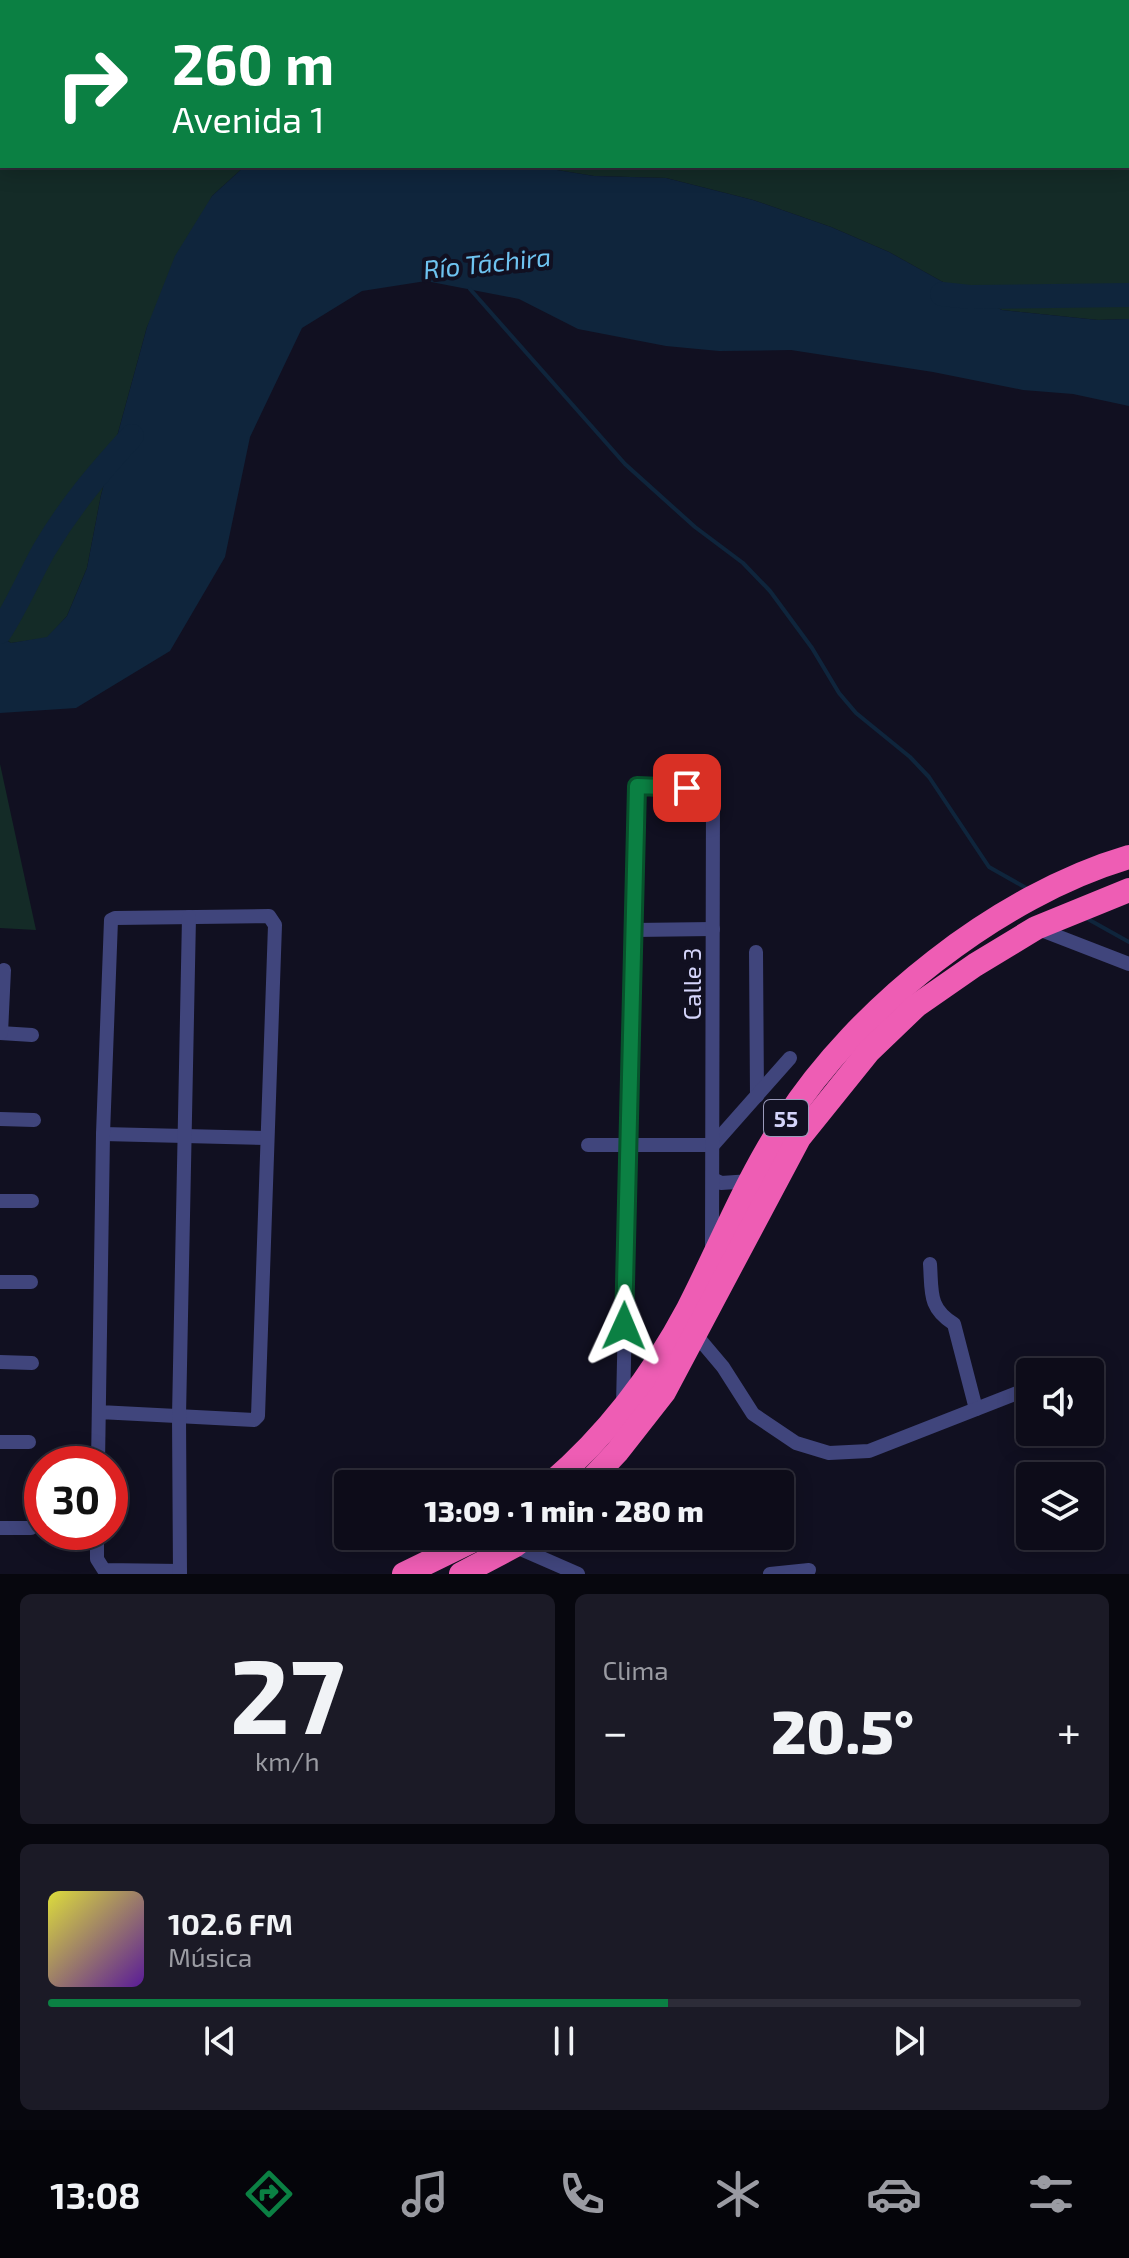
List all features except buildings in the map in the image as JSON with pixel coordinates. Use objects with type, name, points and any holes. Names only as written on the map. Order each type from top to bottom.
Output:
[{"type":"highway","name":"55","points":[[566,1470],[623,1411],[655,1362],[687,1311],[751,1181],[785,1121],[824,1067],[871,1016],[949,950],[1023,903],[1070,878],[1129,857]]},
{"type":"highway","name":"55","points":[[600,1470],[664,1392],[799,1138],[869,1051],[916,1006],[975,965],[1036,928],[1129,890]]},
{"type":"highway","points":[[404,1574],[453,1550]]},
{"type":"highway","points":[[461,1574],[505,1550]]},
{"type":"street","name":"Calle 3","points":[[634,930],[637,786],[713,789],[713,1256]]},
{"type":"street","points":[[98,1446],[103,1134],[111,920],[269,916],[275,925],[258,1416],[254,1420],[99,1412]]},
{"type":"street","points":[[97,1550],[97,1559],[104,1570],[180,1573],[179,1416],[189,917]]},
{"type":"street","points":[[1036,928],[1129,964]]},
{"type":"street","points":[[623,1411],[634,930],[713,929]]},
{"type":"street","points":[[756,952],[757,1096]]},
{"type":"street","points":[[4,970],[1,1033],[32,1035]]},
{"type":"street","points":[[588,1145],[713,1145],[790,1058]]},
{"type":"street","points":[[0,1119],[34,1120]]},
{"type":"street","points":[[103,1134],[267,1138]]},
{"type":"street","points":[[713,1179],[721,1183],[751,1181]]},
{"type":"street","points":[[0,1201],[32,1201]]},
{"type":"street","points":[[930,1264],[934,1307],[954,1324],[976,1409]]},
{"type":"street","points":[[0,1282],[31,1282]]},
{"type":"street","points":[[696,1335],[723,1367],[753,1414],[796,1443],[829,1453],[869,1451],[1016,1393]]},
{"type":"street","points":[[624,1356],[655,1362]]},
{"type":"street","points":[[0,1362],[32,1363]]},
{"type":"street","points":[[0,1442],[29,1442]]},
{"type":"street","points":[[0,1528],[24,1528]]},
{"type":"street","points":[[537,1550],[578,1574]]},
{"type":"street","points":[[770,1574],[809,1570]]},
{"type":"green space","points":[[0,168],[243,168],[212,196],[147,327],[101,495],[87,568],[67,616],[47,638],[11,643],[0,636]]},
{"type":"green space","points":[[544,168],[1129,168],[1129,319],[1098,320],[1002,310],[889,252],[831,227],[753,200],[666,178],[594,176]]},
{"type":"green space","points":[[0,764],[36,930],[0,928]]},
{"type":"water","points":[[243,168],[544,168],[594,176],[666,178],[753,200],[831,227],[889,252],[1002,310],[1098,320],[1129,319],[1129,406],[1073,394],[1023,390],[933,372],[791,350],[719,351],[666,346],[578,329],[519,299],[426,281],[362,291],[302,328],[250,437],[225,557],[170,651],[76,708],[0,713],[0,636],[11,643],[47,637],[67,616],[87,568],[101,495],[147,327],[175,256],[212,196]]},
{"type":"waterway","points":[[470,289],[625,464],[695,527],[743,563],[770,591],[812,648],[839,693],[856,713],[910,757],[929,777],[989,867],[1028,889]]},
{"type":"waterway","name":"Río Táchira","points":[[942,294],[970,297],[1129,295]]},
{"type":"waterway","name":"Río Táchira","points":[[0,632],[64,519],[132,436]]},
{"type":"waterway","points":[[1086,918],[1129,942]]},
{"type":"route","points":[[624,1326],[637,786],[687,788]]}]
